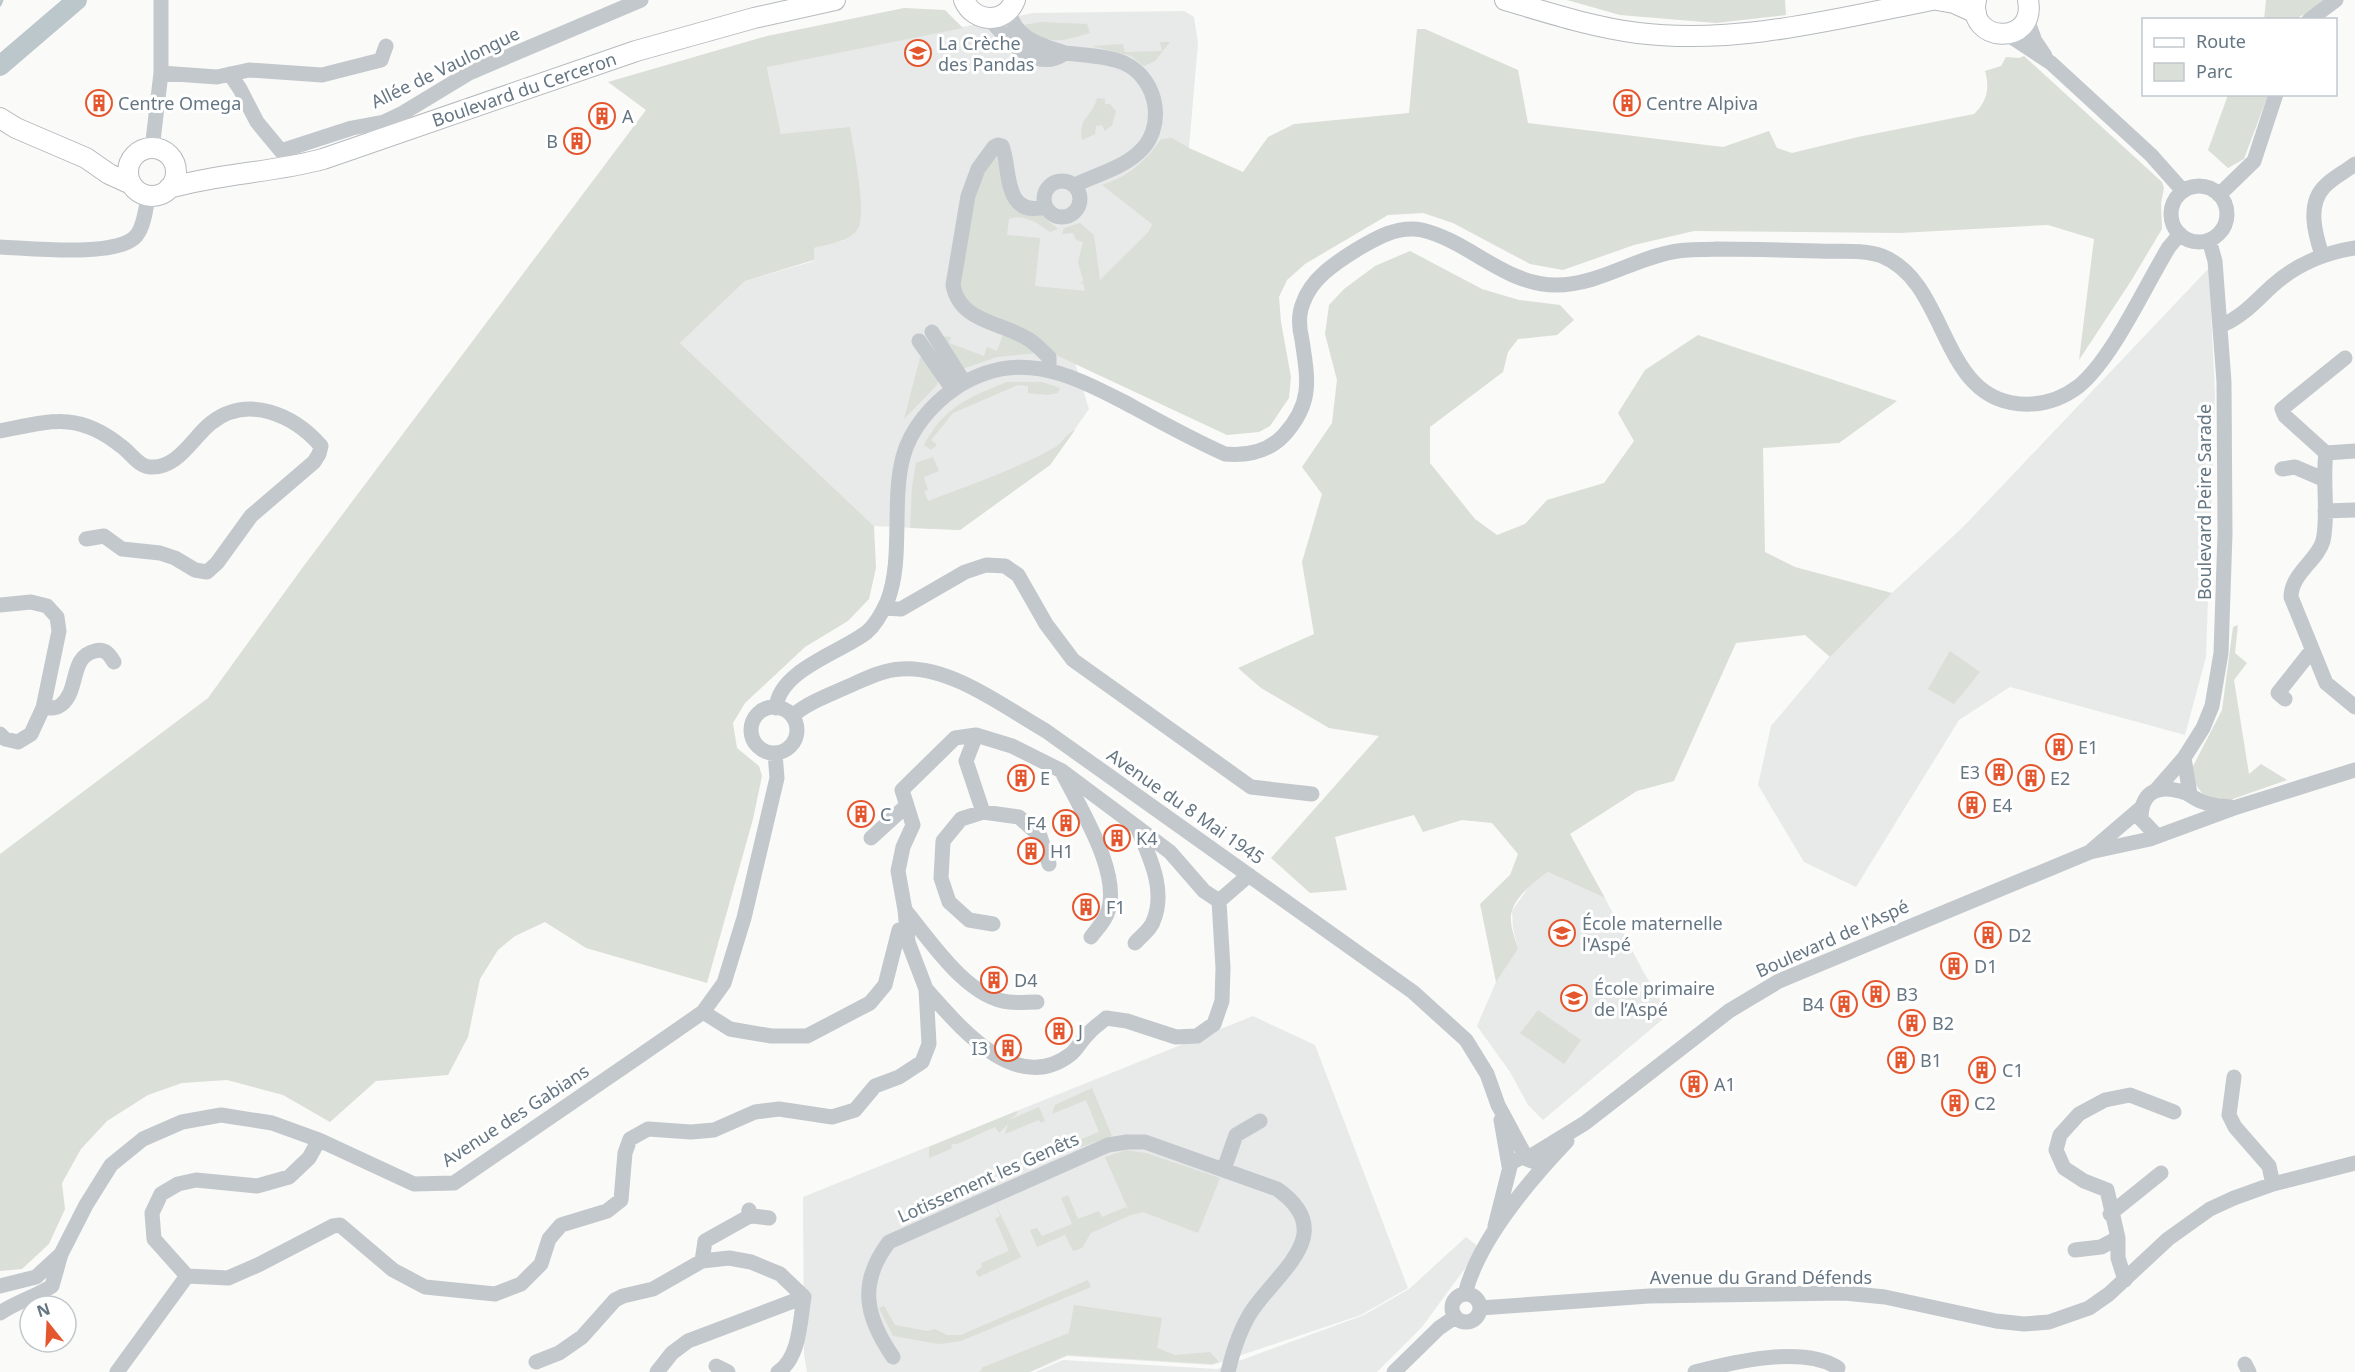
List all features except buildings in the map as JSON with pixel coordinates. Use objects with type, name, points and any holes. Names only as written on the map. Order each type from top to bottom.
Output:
[{"type":"main road","name":"Boulevard du Cerceron","points":[[169,188],[214,177],[272,171],[323,159],[636,51],[754,18],[835,0]]},
{"type":"main road","points":[[964,0],[972,13],[988,19],[996,18],[1012,5]]},
{"type":"main road","points":[[1505,0],[1582,22],[1636,33],[1704,36],[1764,32],[1932,0]]},
{"type":"main road","points":[[1937,0],[1976,6],[1983,27],[1998,34],[2007,34],[2022,27],[2028,10]]},
{"type":"main road","points":[[0,118],[16,128],[86,158],[109,174],[131,184],[141,194],[148,196],[163,193],[169,188],[175,176],[173,162],[164,152],[143,152],[113,159],[86,158]]},
{"type":"main road","points":[[131,184],[128,169],[143,152]]},
{"type":"main road","name":"Boulevard du Cerceron","points":[[173,162],[214,177]]},
{"type":"street","points":[[143,152],[161,73],[161,0]]},
{"type":"street","name":"Allée de Vaulongue","points":[[230,74],[257,122],[281,151],[352,128],[384,122],[469,74],[640,0]]},
{"type":"street","points":[[2312,18],[2336,0]]},
{"type":"street","points":[[1012,5],[1016,27],[1024,37],[1060,56]]},
{"type":"street","points":[[2028,10],[2035,41],[2050,63]]},
{"type":"street","points":[[988,19],[1017,49],[1043,60],[1060,56],[1122,62],[1136,70],[1147,82],[1153,96],[1155,110],[1154,134],[1141,151],[1118,166],[1075,185]]},
{"type":"street","points":[[2007,34],[2050,63],[2151,155],[2183,191]]},
{"type":"street","name":"Allée de Vaulongue","points":[[161,73],[217,77],[249,70],[322,75],[381,60],[386,46]]},
{"type":"street","points":[[2219,195],[2254,161],[2275,96]]},
{"type":"street","points":[[1045,207],[1037,209],[1023,205],[1014,196],[1008,183],[1002,146],[994,147],[978,169],[968,196],[953,285],[964,308],[978,318],[1030,340],[1049,357],[1049,369]]},
{"type":"street","points":[[2322,255],[2314,221],[2316,199],[2322,188],[2333,178],[2355,164]]},
{"type":"street","points":[[1064,180],[1075,185],[1080,195],[1080,206],[1073,214],[1063,218],[1052,215],[1045,207],[1043,197],[1046,188],[1054,182],[1064,180]]},
{"type":"street","points":[[2206,187],[2219,195],[2224,202],[2226,220],[2217,235],[2209,240],[2193,241],[2180,234],[2175,228],[2171,212],[2177,197],[2183,191],[2206,187]]},
{"type":"street","points":[[0,247],[96,250],[119,247],[136,237],[140,230],[148,196]]},
{"type":"street","points":[[776,708],[777,696],[797,674],[867,632],[879,618],[888,600],[893,573],[899,479],[903,456],[916,429],[941,398],[959,386],[997,370],[1034,367],[1049,369],[1084,381],[1225,454],[1241,455],[1263,449],[1281,438],[1292,425],[1302,411],[1306,397],[1308,381],[1299,320],[1308,291],[1328,270],[1385,235],[1410,229],[1437,235],[1512,274],[1548,285],[1589,280],[1655,256],[1690,250],[1767,249],[1860,252],[1880,255],[1899,265],[1914,280],[1957,361],[1976,384],[2001,399],[2032,404],[2058,398],[2070,392],[2095,370],[2169,247],[2180,234]]},
{"type":"street","name":"Boulevard Peire Sarade","points":[[2157,789],[2184,758],[2203,728],[2212,706],[2221,653],[2225,503],[2224,382],[2215,261],[2209,240]]},
{"type":"street","points":[[2220,326],[2238,318],[2299,266],[2322,255],[2355,248]]},
{"type":"street","points":[[932,333],[959,386]]},
{"type":"street","points":[[919,341],[959,386]]},
{"type":"street","points":[[2345,358],[2282,409],[2285,416],[2326,453],[2355,452]]},
{"type":"street","points":[[0,431],[46,422],[70,421],[92,427],[111,437],[132,454],[140,464],[150,468],[173,460],[213,421],[244,408],[270,411],[291,420],[310,434],[321,446],[314,462],[251,516],[217,563],[207,572],[195,570],[175,558],[160,553],[122,549],[104,536],[86,539]]},
{"type":"street","points":[[2326,453],[2323,479],[2325,511],[2322,542],[2293,585],[2291,597],[2326,682],[2355,707]]},
{"type":"street","points":[[2282,469],[2295,467],[2323,479]]},
{"type":"street","points":[[2325,511],[2355,510]]},
{"type":"street","points":[[884,608],[901,609],[965,572],[986,565],[1005,566],[1018,575],[1046,624],[1073,660],[1251,787],[1312,794]]},
{"type":"street","points":[[0,605],[31,603],[47,606],[57,617],[59,631],[43,708],[32,734],[18,742],[5,739],[0,734]]},
{"type":"street","points":[[43,708],[61,705],[69,694],[78,664],[87,653],[100,649],[108,653],[114,662]]},
{"type":"street","points":[[2285,699],[2278,693],[2312,650]]},
{"type":"street","name":"Avenue du 8 Mai 1945","points":[[792,716],[813,702],[875,675],[899,669],[922,669],[939,673],[982,694],[1046,731],[1418,996],[1447,1021],[1466,1040],[1487,1074],[1498,1105],[1527,1158]]},
{"type":"street","points":[[768,708],[776,708],[792,716],[796,722],[797,736],[789,748],[768,753],[756,744],[751,730],[756,716],[768,708]]},
{"type":"street","points":[[703,1012],[729,1029],[771,1036],[807,1036],[870,1003],[885,985],[904,936],[905,910],[898,871],[903,847],[913,825],[902,790],[955,738],[976,735],[1012,746],[1062,771],[1170,852],[1204,891],[1219,901]]},
{"type":"street","points":[[976,735],[966,761],[983,812]]},
{"type":"street","name":"Avenue des Gabians","points":[[0,1286],[36,1277],[61,1254],[86,1205],[111,1165],[143,1139],[182,1122],[222,1115],[272,1123],[319,1140],[414,1184],[454,1183],[703,1012],[724,984],[744,918],[777,778],[775,753]]},
{"type":"street","points":[[2184,758],[2194,807],[2193,816],[2187,825]]},
{"type":"street","points":[[2237,807],[2214,806],[2172,789],[2157,789],[2147,796],[2141,808],[2141,819],[2157,836],[2237,807],[2355,770]]},
{"type":"street","points":[[1062,771],[1102,855],[1112,884],[1107,914],[1091,937]]},
{"type":"street","points":[[871,838],[906,806]]},
{"type":"street","name":"Boulevard de l'Aspé","points":[[2090,852],[2141,808]]},
{"type":"street","points":[[993,924],[969,920],[949,902],[941,878],[943,841],[961,819],[983,812],[1019,817],[1040,836],[1049,864]]},
{"type":"street","points":[[1135,943],[1153,923],[1158,899],[1155,871],[1137,827]]},
{"type":"street","name":"Boulevard de l'Aspé","points":[[1527,1158],[1585,1123],[1729,1011],[1764,988],[2090,852],[2157,836]]},
{"type":"street","points":[[1219,901],[1249,875]]},
{"type":"street","points":[[926,989],[981,1046],[1008,1062],[1029,1069],[1052,1064],[1071,1054],[1088,1033],[1107,1018],[1126,1021],[1176,1036],[1197,1036],[1214,1024],[1222,1001],[1223,968],[1219,901]]},
{"type":"street","points":[[905,910],[956,972],[988,996],[1008,1002],[1037,1002]]},
{"type":"street","points":[[319,1140],[309,1158],[290,1177],[257,1186],[196,1180],[178,1184],[161,1194],[152,1214],[154,1239],[187,1276],[228,1278],[258,1266],[333,1226],[340,1225],[393,1270],[425,1287],[495,1294],[521,1284],[541,1264],[549,1239],[561,1225],[607,1211],[621,1200],[625,1153],[630,1139],[648,1129],[692,1132],[714,1130],[755,1112],[779,1109],[832,1117],[855,1110],[875,1086],[899,1077],[922,1062],[928,1044],[926,989],[904,936]]},
{"type":"street","points":[[2234,1077],[2229,1115],[2235,1127],[2269,1166],[2272,1184]]},
{"type":"street","points":[[2125,1280],[2118,1258],[2118,1238],[2110,1214],[2107,1190],[2084,1181],[2064,1168],[2055,1150],[2060,1135],[2079,1114],[2105,1100],[2130,1095],[2174,1112]]},
{"type":"street","name":"Avenue du 8 Mai 1945","points":[[1498,1105],[1509,1169]]},
{"type":"street","points":[[1224,1169],[1236,1135],[1260,1122]]},
{"type":"street","name":"Boulevard de l'Aspé","points":[[1466,1294],[1474,1268],[1493,1235],[1532,1178],[1585,1123]]},
{"type":"street","name":"Lotissement les Genêts","points":[[893,1357],[880,1338],[869,1309],[870,1281],[876,1260],[889,1242],[1108,1145],[1145,1142],[1277,1189],[1290,1198],[1304,1221],[1305,1236],[1293,1261],[1251,1312],[1236,1340],[1227,1372]]},
{"type":"street","points":[[1518,1158],[1527,1158],[1535,1164],[1532,1178],[1515,1182],[1509,1169],[1518,1158]]},
{"type":"street","name":"Avenue du Grand Défends","points":[[1480,1308],[1649,1296],[1845,1293],[1885,1297],[1996,1322],[2024,1324],[2049,1322],[2089,1308],[2109,1294],[2168,1239],[2210,1209],[2272,1184],[2355,1163]]},
{"type":"street","name":"Boulevard de l'Aspé","points":[[1493,1235],[1509,1169]]},
{"type":"street","points":[[2110,1214],[2161,1173]]},
{"type":"street","points":[[702,1261],[705,1241],[748,1214],[768,1218]]},
{"type":"street","points":[[2075,1250],[2101,1247],[2118,1238]]},
{"type":"street","points":[[0,1313],[51,1286],[61,1254]]},
{"type":"street","points":[[536,1362],[559,1353],[582,1337],[615,1300],[653,1289],[702,1261],[729,1258],[751,1262],[780,1274],[804,1297]]},
{"type":"street","points":[[117,1372],[187,1276]]},
{"type":"street","points":[[1466,1294],[1474,1296],[1480,1308],[1476,1317],[1468,1322],[1455,1317],[1453,1302],[1456,1298],[1466,1294]]},
{"type":"street","points":[[657,1372],[672,1353],[688,1341],[804,1297]]},
{"type":"street","points":[[778,1372],[785,1368],[795,1349],[804,1297]]},
{"type":"street","points":[[1394,1372],[1439,1328],[1455,1317]]},
{"type":"street","points":[[1695,1372],[1738,1361],[1782,1357],[1829,1361],[1838,1368]]},
{"type":"shaded area","points":[[1184,11],[1194,17],[1198,43],[1189,148],[1148,232],[1100,281],[1076,353],[1075,363],[1089,409],[1050,465],[960,530],[874,526],[680,343],[745,281],[814,261],[814,248],[844,240],[781,134],[767,66],[1033,13]]},
{"type":"shaded area","points":[[2209,268],[2215,394],[2206,657],[2185,735],[2010,687],[1959,720],[1856,887],[1804,862],[1758,785],[1771,726],[1851,631],[1964,526]]},
{"type":"shaded area","name":"École primaire de l’Aspé","points":[[1548,872],[1605,898],[1643,971],[1669,1014],[1543,1120],[1528,1105],[1510,1072],[1477,1026],[1496,982],[1518,949],[1512,911],[1530,885]]},
{"type":"shaded area","points":[[1253,1016],[1315,1045],[1408,1288],[1361,1315],[1212,1365],[1067,1356],[1031,1372],[807,1372],[804,1354],[803,1197]]},
{"type":"shaded area","points":[[1466,1237],[1480,1248],[1422,1327],[1377,1372],[1035,1372],[1063,1360],[1217,1369],[1364,1315],[1409,1289]]},
{"type":"green space","points":[[1567,0],[1785,0],[1786,15],[1716,23],[1620,15]]},
{"type":"green space","points":[[2266,0],[2327,0],[2298,18],[2264,18]]},
{"type":"green space","points":[[904,8],[945,10],[963,28],[767,67],[781,134],[850,127],[861,210],[857,230],[843,240],[814,248],[814,260],[745,281],[680,343],[874,526],[876,568],[869,599],[848,621],[805,647],[745,703],[733,723],[737,748],[759,766],[762,776],[753,819],[707,983],[586,948],[545,922],[515,936],[498,950],[480,979],[468,1037],[448,1075],[376,1081],[330,1122],[283,1095],[227,1080],[182,1083],[148,1095],[107,1121],[81,1149],[62,1183],[65,1209],[49,1244],[22,1269],[0,1271],[0,854],[208,698],[303,567],[646,110],[608,82],[767,36]]},
{"type":"green space","points":[[1040,22],[1087,24],[1090,33],[1055,40],[1039,37],[1023,25]]},
{"type":"green space","points":[[1417,29],[1425,29],[1518,70],[1528,123],[1723,147],[1769,131],[1777,148],[1792,153],[1858,137],[1974,114],[1982,105],[1986,94],[1985,71],[2001,66],[2006,57],[2024,56],[2162,182],[2164,188],[2161,203],[2162,229],[2079,360],[2094,239],[2048,225],[1900,233],[1694,231],[1634,245],[1563,270],[1530,264],[1453,223],[1423,213],[1388,215],[1305,264],[1287,280],[1279,297],[1291,377],[1289,398],[1270,426],[1259,432],[1227,435],[1043,349],[963,303],[956,289],[979,181],[996,155],[1004,185],[1058,229],[1050,232],[1025,219],[1009,219],[1007,235],[1040,238],[1035,286],[1085,291],[1083,283],[1080,284],[1083,280],[1078,262],[1083,242],[1076,240],[1073,233],[1062,234],[1064,228],[1080,223],[1094,235],[1100,280],[1148,232],[1152,224],[1102,185],[1136,167],[1161,139],[1172,138],[1243,172],[1268,137],[1294,124],[1409,113]]},
{"type":"green space","points":[[1160,42],[1170,42],[1155,61],[1144,66],[1131,56],[1092,46],[1123,44],[1125,52],[1162,51]]},
{"type":"green space","points":[[2228,96],[2268,96],[2244,159],[2228,168],[2208,150]]},
{"type":"green space","points":[[1097,98],[1105,99],[1105,104],[1110,104],[1116,111],[1112,125],[1105,131],[1102,125],[1096,126],[1095,134],[1082,140],[1082,126]]},
{"type":"green space","points":[[1410,251],[1482,289],[1519,300],[1560,305],[1574,320],[1557,335],[1518,339],[1508,352],[1503,372],[1430,427],[1430,463],[1475,519],[1497,535],[1525,524],[1547,500],[1604,483],[1634,441],[1618,413],[1645,370],[1698,335],[1897,401],[1839,443],[1763,448],[1765,552],[1795,567],[1892,593],[1830,657],[1805,635],[1736,643],[1674,781],[1637,791],[1570,834],[1605,898],[1548,872],[1538,879],[1514,905],[1511,920],[1518,949],[1496,982],[1480,904],[1510,875],[1518,854],[1492,823],[1462,820],[1423,832],[1414,815],[1335,837],[1347,890],[1310,893],[1271,858],[1379,736],[1329,728],[1261,688],[1238,668],[1314,634],[1302,562],[1322,494],[1302,467],[1332,423],[1337,380],[1325,334],[1329,305],[1344,289],[1375,266]]},
{"type":"green space","points":[[1003,335],[1023,342],[1037,353],[997,357],[962,369],[939,336],[951,337],[949,343],[984,356],[987,347],[997,351]]},
{"type":"green space","points":[[920,358],[924,358],[938,381],[937,385],[904,419]]},
{"type":"green space","points":[[1007,382],[1042,382],[1060,388],[1058,393],[1047,395],[1028,393],[1028,386],[1018,385],[953,413],[931,440],[937,445],[931,450],[924,445],[949,412],[969,399]]},
{"type":"green space","points":[[1075,430],[1050,465],[960,530],[910,528],[916,463],[933,457],[939,471],[924,477],[928,490],[924,491],[928,501],[992,477],[1039,456],[1057,446]]},
{"type":"green space","points":[[2238,625],[2235,653],[2247,663],[2234,680],[2249,774],[2261,764],[2287,780],[2230,800],[2207,797],[2201,792],[2194,782],[2192,768],[2222,710],[2233,627]]},
{"type":"green space","points":[[1950,651],[1980,672],[1954,704],[1928,689]]},
{"type":"green space","points":[[1538,1010],[1581,1040],[1564,1064],[1520,1033]]},
{"type":"green space","points":[[1092,1088],[1112,1136],[1081,1147],[1077,1141],[1099,1132],[1086,1100],[1052,1114],[1055,1105]]},
{"type":"green space","points":[[1039,1107],[1045,1121],[1041,1123],[1039,1120],[1005,1134],[1008,1124],[999,1133],[995,1127],[957,1144],[952,1144],[951,1149],[929,1158],[929,1147],[1017,1111],[1017,1114],[1009,1120]]},
{"type":"green space","points":[[1126,1150],[1146,1153],[1220,1178],[1198,1233],[1143,1212],[1091,1233],[1082,1248],[1073,1251],[1065,1235],[1037,1247],[1030,1230],[1037,1228],[1042,1236],[1072,1224],[1061,1198],[1068,1195],[1078,1219],[1099,1211],[1102,1217],[1126,1207],[1128,1209],[1105,1157]]},
{"type":"green space","points":[[996,1205],[1021,1257],[979,1277],[975,1272],[982,1267],[981,1263],[1009,1251],[995,1219],[1000,1216]]},
{"type":"green space","points":[[1088,1280],[1091,1287],[961,1341],[939,1344],[893,1336],[879,1308],[884,1306],[895,1325],[927,1331],[935,1329],[947,1335],[961,1335]]},
{"type":"green space","points":[[1074,1305],[1162,1318],[1157,1348],[1175,1355],[1210,1352],[1219,1362],[1212,1364],[1067,1355],[1029,1372],[979,1372],[981,1368],[1069,1333]]},
{"type":"waterway","points":[[0,5],[2,0]]},
{"type":"waterway","points":[[0,66],[77,0]]},
{"type":"place","name":"La Crèche des Pandas","points":[[918,53]]},
{"type":"place","name":"Centre Omega","points":[[99,103]]},
{"type":"place","name":"Centre Alpiva","points":[[1627,103]]},
{"type":"place","name":"A","points":[[602,116]]},
{"type":"place","name":"B","points":[[577,141]]},
{"type":"place","name":"E1","points":[[2059,747]]},
{"type":"place","name":"E3","points":[[1999,772]]},
{"type":"place","name":"E","points":[[1021,778]]},
{"type":"place","name":"E2","points":[[2031,778]]},
{"type":"place","name":"E4","points":[[1972,805]]},
{"type":"place","name":"C","points":[[861,814]]},
{"type":"place","name":"F4","points":[[1066,823]]},
{"type":"place","name":"K4","points":[[1117,838]]},
{"type":"place","name":"H1","points":[[1031,851]]},
{"type":"place","name":"F1","points":[[1086,907]]},
{"type":"place","name":"École maternelle l'Aspé","points":[[1562,933]]},
{"type":"place","name":"D2","points":[[1988,935]]},
{"type":"place","name":"D1","points":[[1954,966]]},
{"type":"place","name":"D4","points":[[994,980]]},
{"type":"place","name":"B3","points":[[1876,994]]},
{"type":"place","name":"École primaire de l’Aspé","points":[[1574,998]]},
{"type":"place","name":"B4","points":[[1844,1004]]},
{"type":"place","name":"B2","points":[[1912,1023]]},
{"type":"place","name":"J","points":[[1059,1031]]},
{"type":"place","name":"I3","points":[[1008,1048]]},
{"type":"place","name":"B1","points":[[1901,1060]]},
{"type":"place","name":"C1","points":[[1982,1070]]},
{"type":"place","name":"A1","points":[[1694,1084]]},
{"type":"place","name":"C2","points":[[1955,1103]]}]
